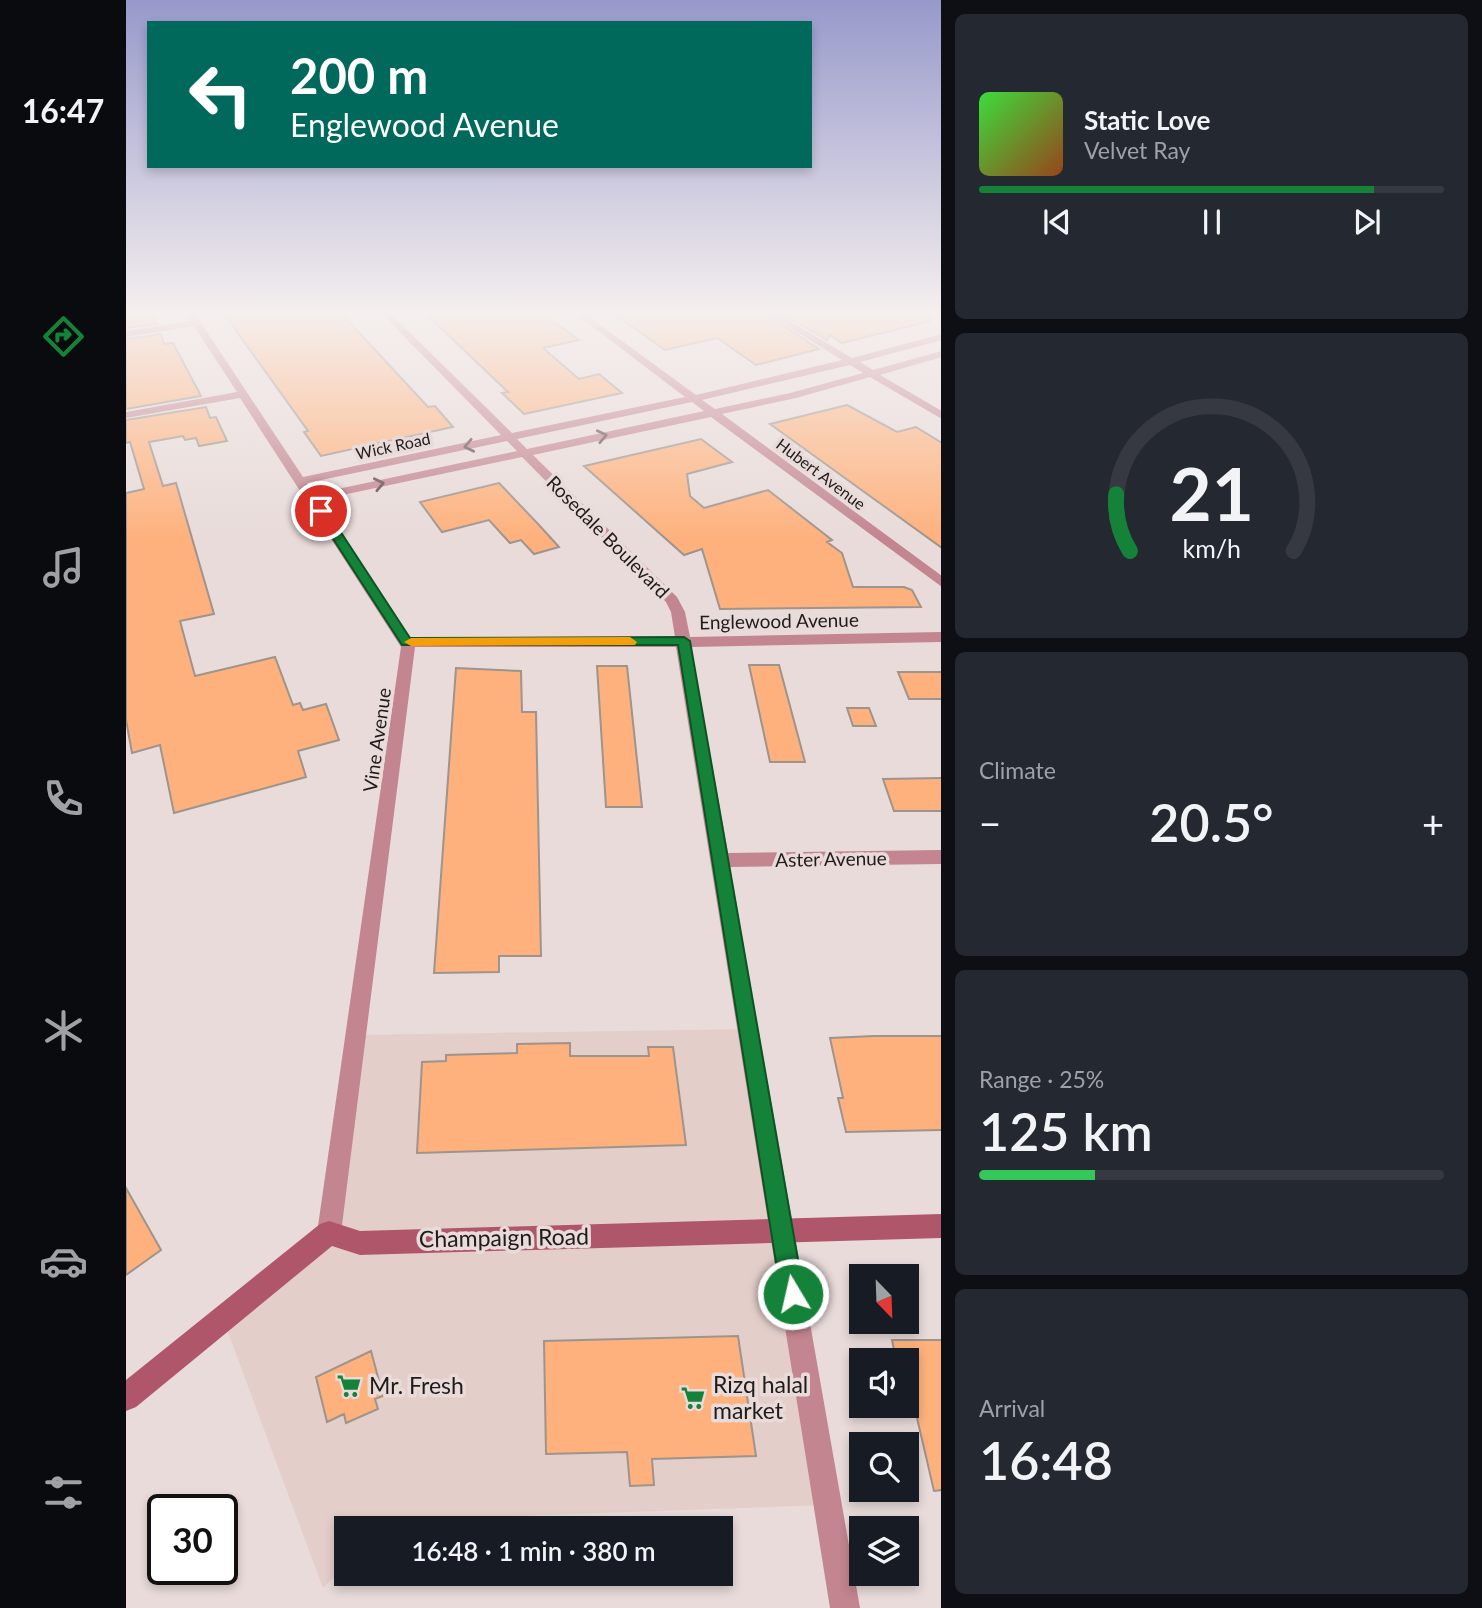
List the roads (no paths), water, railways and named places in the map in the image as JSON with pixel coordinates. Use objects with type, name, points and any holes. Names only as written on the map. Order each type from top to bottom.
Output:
[{"type":"street","points":[[241,389],[406,642]]},
{"type":"street","name":"Rosedale Boulevard","points":[[460,389],[672,600],[678,612],[845,1608]]},
{"type":"street","name":"Hubert Avenue","points":[[681,389],[941,583]]},
{"type":"street","name":"Wick Road","points":[[301,481],[736,389]]},
{"type":"street","name":"Wick Road","points":[[313,498],[808,389]]},
{"type":"street","points":[[896,389],[941,416]]},
{"type":"street","points":[[126,415],[244,394]]},
{"type":"street","name":"Englewood Avenue","points":[[406,642],[941,637]]},
{"type":"street","name":"Vine Avenue","points":[[329,1233],[409,660],[406,642]]},
{"type":"street","name":"Aster Avenue","points":[[721,860],[941,857]]},
{"type":"street","name":"Champaign Road","points":[[329,1233],[360,1243],[941,1226]]},
{"type":"street","points":[[126,1397],[329,1233]]},
{"type":"place","name":"Mr. Fresh","points":[[349,1386]]},
{"type":"place","name":"Rizq halal market","points":[[693,1398]]}]
